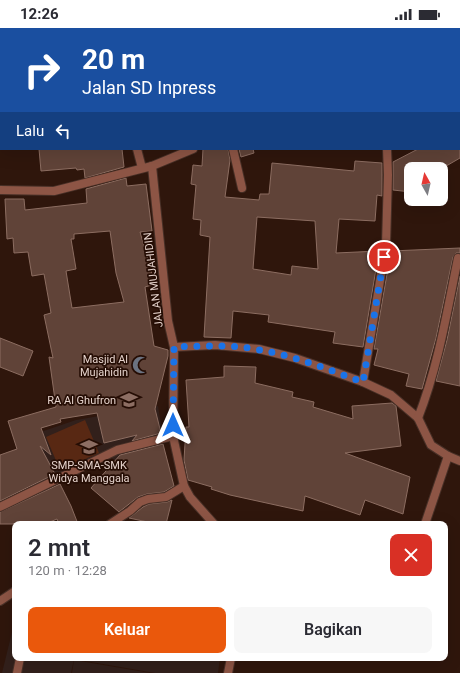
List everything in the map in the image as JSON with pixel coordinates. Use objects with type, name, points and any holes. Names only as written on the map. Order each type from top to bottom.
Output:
[{"type":"street","points":[[137,150],[142,168]]},
{"type":"street","points":[[0,190],[54,191],[152,166],[191,150]]},
{"type":"street","points":[[233,150],[242,188]]},
{"type":"street","points":[[363,382],[386,245],[388,175],[387,150]]},
{"type":"street","name":"JALAN MUJAHIDIN","points":[[152,166],[168,321],[174,347],[173,436],[184,486],[190,497],[211,521]]},
{"type":"street","points":[[418,418],[443,334],[458,258]]},
{"type":"street","points":[[174,347],[215,345],[259,350],[295,358],[363,382],[391,395],[418,418],[431,445],[448,456],[460,461]]},
{"type":"street","points":[[0,508],[117,450],[173,436]]},
{"type":"street","points":[[426,521],[448,456]]},
{"type":"street","points":[[115,521],[130,511],[140,502],[148,499],[166,497],[184,486]]},
{"type":"street","points":[[0,601],[12,593]]},
{"type":"street","points":[[17,673],[19,661]]},
{"type":"street","points":[[228,673],[230,661]]},
{"type":"shaded area","name":"SMP-SMA-SMK Widya Manggala","points":[[158,406],[163,436],[158,438],[173,482],[162,496],[105,453],[32,487],[14,441],[76,420]]},
{"type":"shaded area","points":[[85,420],[99,453],[60,470],[46,437]]},
{"type":"shaded area","points":[[12,632],[12,661],[74,661],[71,673],[2,673]]},
{"type":"shaded area","points":[[74,661],[80,661],[150,673],[72,673]]},
{"type":"shaded area","points":[[86,661],[220,661],[218,673],[155,673]]},
{"type":"building","points":[[39,150],[122,150],[124,167],[85,178],[84,169],[77,170],[76,168],[41,171]]},
{"type":"building","points":[[203,150],[228,150],[230,160],[225,197],[259,200],[260,194],[269,194],[272,163],[354,171],[355,161],[382,163],[382,196],[377,195],[375,221],[339,219],[336,253],[379,251],[363,347],[333,343],[335,332],[268,322],[269,315],[233,311],[231,338],[204,337],[210,237],[200,235],[201,220],[193,219],[196,185],[191,184],[193,165],[202,166]],"holes":[[[257,217],[315,221],[318,269],[292,266],[291,275],[253,269]]]},
{"type":"building","points":[[239,150],[253,150],[254,153],[241,157]]},
{"type":"building","points":[[416,150],[460,150],[460,158],[448,165],[448,162],[404,162],[404,191],[393,190],[393,162]]},
{"type":"building","points":[[126,178],[127,186],[146,184],[152,231],[140,232],[155,284],[145,287],[154,346],[168,350],[168,356],[155,409],[161,433],[132,441],[137,435],[104,443],[97,413],[60,419],[61,422],[41,428],[51,455],[40,446],[55,474],[0,501],[0,455],[17,449],[8,421],[56,407],[49,357],[53,358],[44,315],[51,313],[44,274],[32,276],[28,252],[14,253],[13,238],[7,239],[5,199],[24,199],[25,210],[87,203],[86,189]],"holes":[[[110,231],[116,273],[124,302],[72,308],[66,271],[76,269],[71,239],[74,239],[74,234]]]},
{"type":"building","points":[[460,248],[460,253],[456,253],[453,257],[436,338],[422,389],[406,386],[409,374],[374,365],[378,349],[374,349],[391,251]]},
{"type":"building","points":[[460,276],[460,386],[436,381],[447,340]]},
{"type":"building","points":[[0,338],[33,351],[23,376],[0,367]]},
{"type":"building","points":[[224,366],[256,367],[255,383],[293,392],[292,397],[314,402],[313,407],[353,419],[352,406],[392,403],[396,406],[401,446],[345,453],[410,477],[403,514],[365,500],[360,515],[305,496],[303,511],[230,495],[211,489],[212,487],[188,480],[184,460],[186,427],[189,427],[186,380],[224,377]]},
{"type":"building","points":[[163,444],[174,486],[164,492],[147,494],[138,497],[119,512],[91,488],[120,455]]},
{"type":"building","points":[[60,484],[77,521],[58,521],[57,519],[52,521],[12,521],[12,524],[0,524],[0,512]]},
{"type":"building","points":[[172,500],[167,521],[143,521],[129,518],[149,504]]},
{"type":"place","name":"Masjid Al Mujahidin","points":[[141,365]]},
{"type":"place","name":"RA Al Ghufron","points":[[129,400]]},
{"type":"place","name":"SMP-SMA-SMK Widya Manggala","points":[[89,447]]},
{"type":"route","points":[[173,425],[174,347],[215,345],[259,350],[295,358],[363,382],[384,257]]}]
